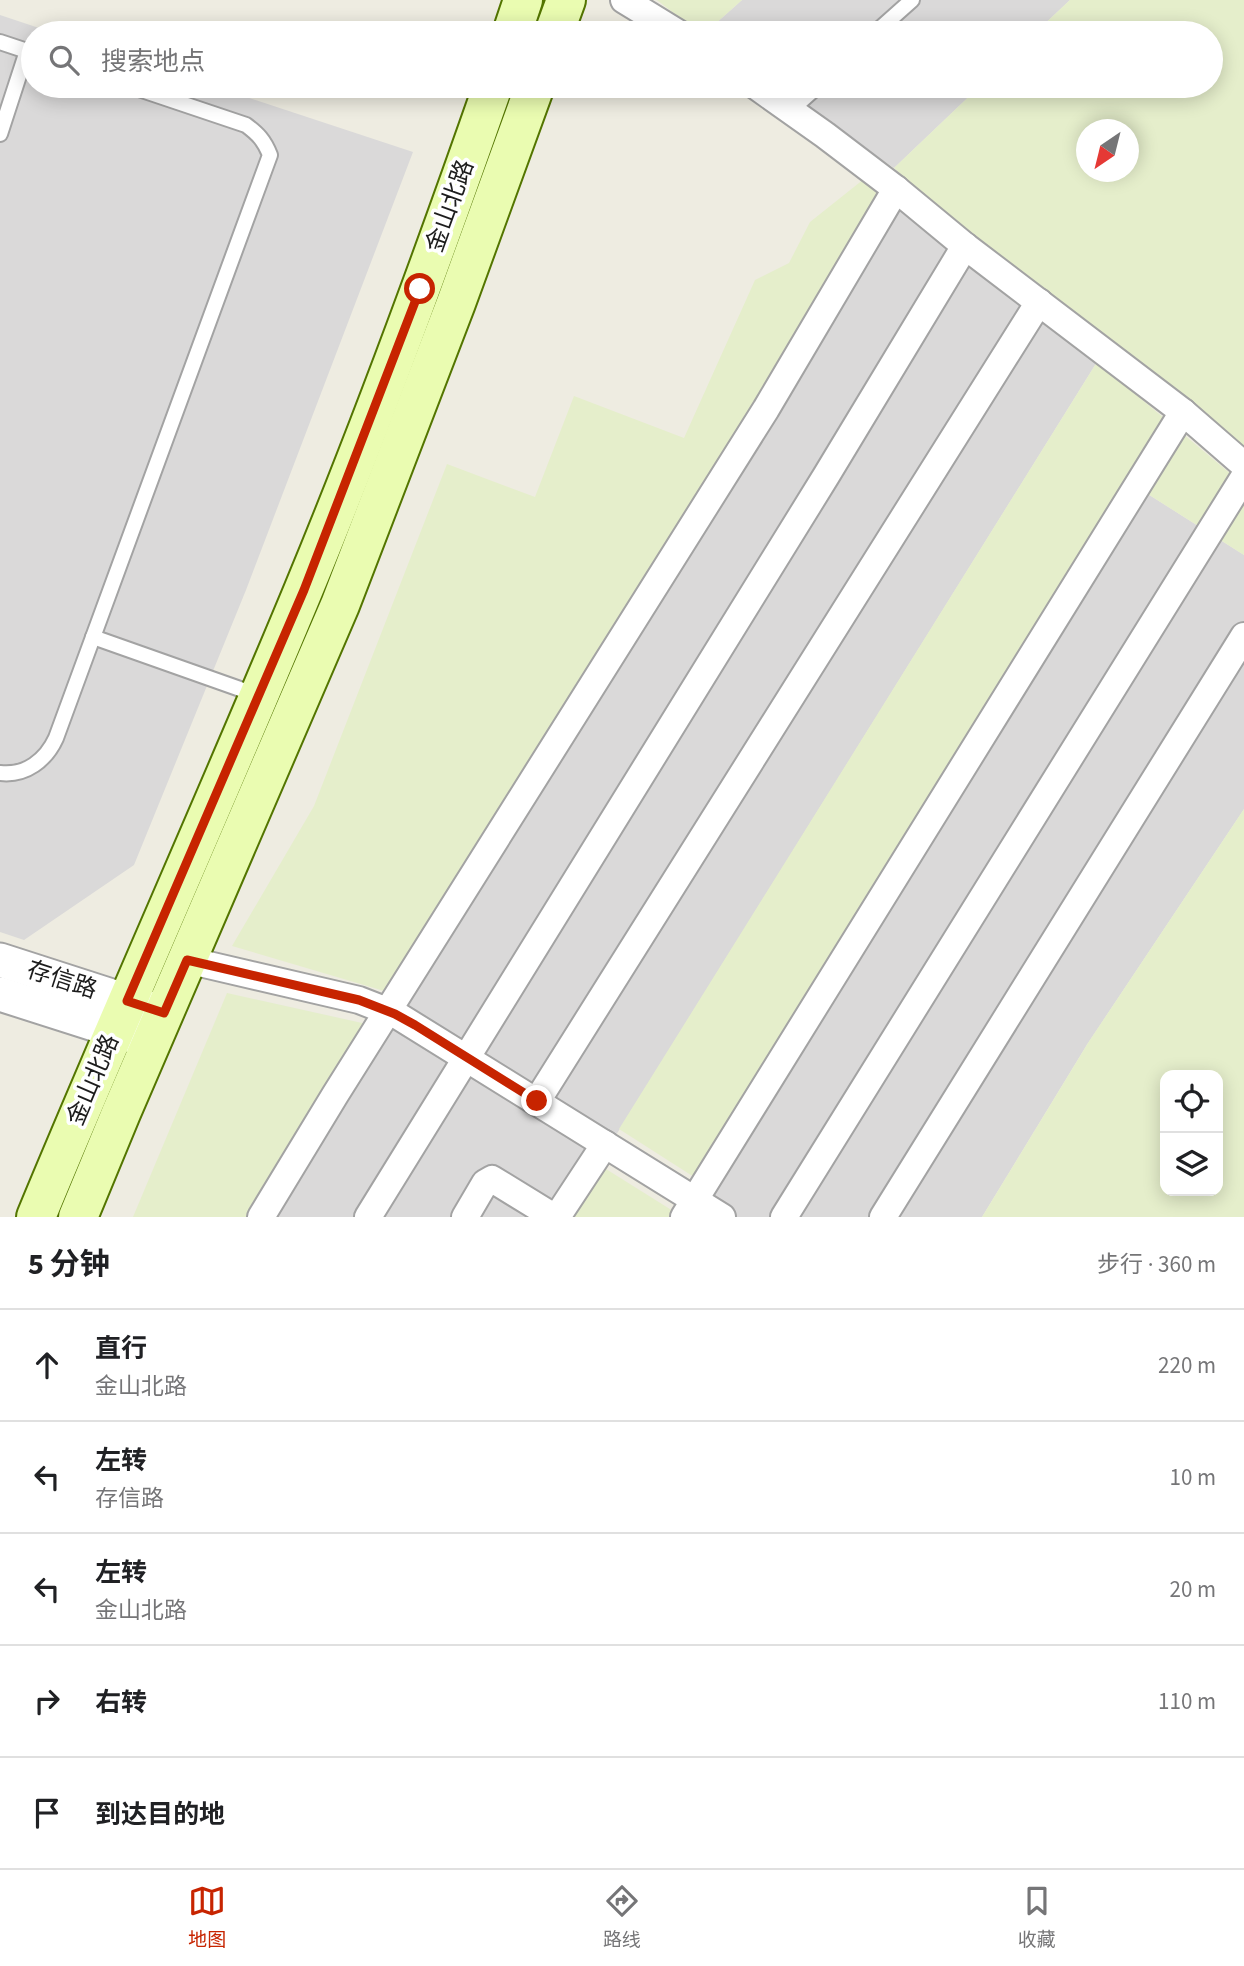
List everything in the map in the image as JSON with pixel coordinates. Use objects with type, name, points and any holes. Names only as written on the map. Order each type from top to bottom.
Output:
[{"type":"main road","points":[[516,21],[523,0]]},
{"type":"main road","points":[[558,21],[566,0]]},
{"type":"main road","name":"金山北路","points":[[36,1217],[304,590],[425,277],[489,98]]},
{"type":"main road","name":"金山北路","points":[[78,1217],[340,605],[452,316],[531,98]]},
{"type":"street","points":[[624,0],[658,21]]},
{"type":"street","points":[[774,98],[896,189],[965,246],[1182,412],[1244,465]]},
{"type":"street","points":[[261,1217],[759,420],[896,189]]},
{"type":"street","points":[[368,1217],[965,246]]},
{"type":"street","points":[[537,1101],[1039,302]]},
{"type":"street","points":[[689,1208],[1182,412]]},
{"type":"street","points":[[784,1217],[1244,477]]},
{"type":"street","points":[[883,1217],[1244,636]]},
{"type":"street","name":"存信路","points":[[0,960],[121,1015],[158,1027]]},
{"type":"street","points":[[187,960],[359,1000],[388,1011],[415,1025],[605,1144],[689,1208],[722,1217]]},
{"type":"street","name":"存信路","points":[[0,993],[121,1015]]},
{"type":"street","points":[[465,1217],[485,1183],[492,1179],[556,1217],[605,1144]]},
{"type":"lane","points":[[888,21],[912,0]]},
{"type":"lane","points":[[0,42],[21,49]]},
{"type":"lane","points":[[0,134],[21,77]]},
{"type":"lane","points":[[0,773],[29,769],[46,756],[52,747],[270,155],[259,134],[246,125],[166,98]]},
{"type":"lane","points":[[791,110],[804,98]]},
{"type":"lane","points":[[93,637],[258,695]]},
{"type":"shaded area","points":[[742,0],[1070,0],[1048,21],[718,21]]},
{"type":"shaded area","points":[[0,15],[21,22],[21,98],[249,98],[413,152],[246,590],[134,865],[24,940],[0,932]]},
{"type":"shaded area","points":[[792,98],[967,98],[894,168]]},
{"type":"shaded area","points":[[886,196],[1097,362],[565,1217],[251,1217]]},
{"type":"shaded area","points":[[1132,484],[1244,555],[1244,809],[1088,1043],[982,1217],[669,1217]]},
{"type":"green space","points":[[657,0],[742,0],[718,21],[684,21]]},
{"type":"green space","points":[[1070,0],[1244,0],[1244,448],[1019,280],[894,168],[967,98],[1223,98],[1223,21],[1048,21]]},
{"type":"green space","points":[[864,179],[886,196],[391,993],[232,946],[314,806],[447,464],[535,497],[574,396],[684,438],[755,280],[789,263],[810,222]]},
{"type":"green space","points":[[1097,362],[1244,485],[1244,555],[1132,484],[694,1177],[619,1129]]},
{"type":"green space","points":[[1244,809],[1244,1217],[982,1217],[1088,1043]]},
{"type":"green space","points":[[227,993],[371,1025],[251,1217],[133,1217]]},
{"type":"green space","points":[[598,1164],[673,1211],[669,1217],[565,1217]]},
{"type":"route","points":[[420,289],[304,590],[127,1001],[164,1013],[187,960],[359,1000],[415,1025],[537,1101]]}]
